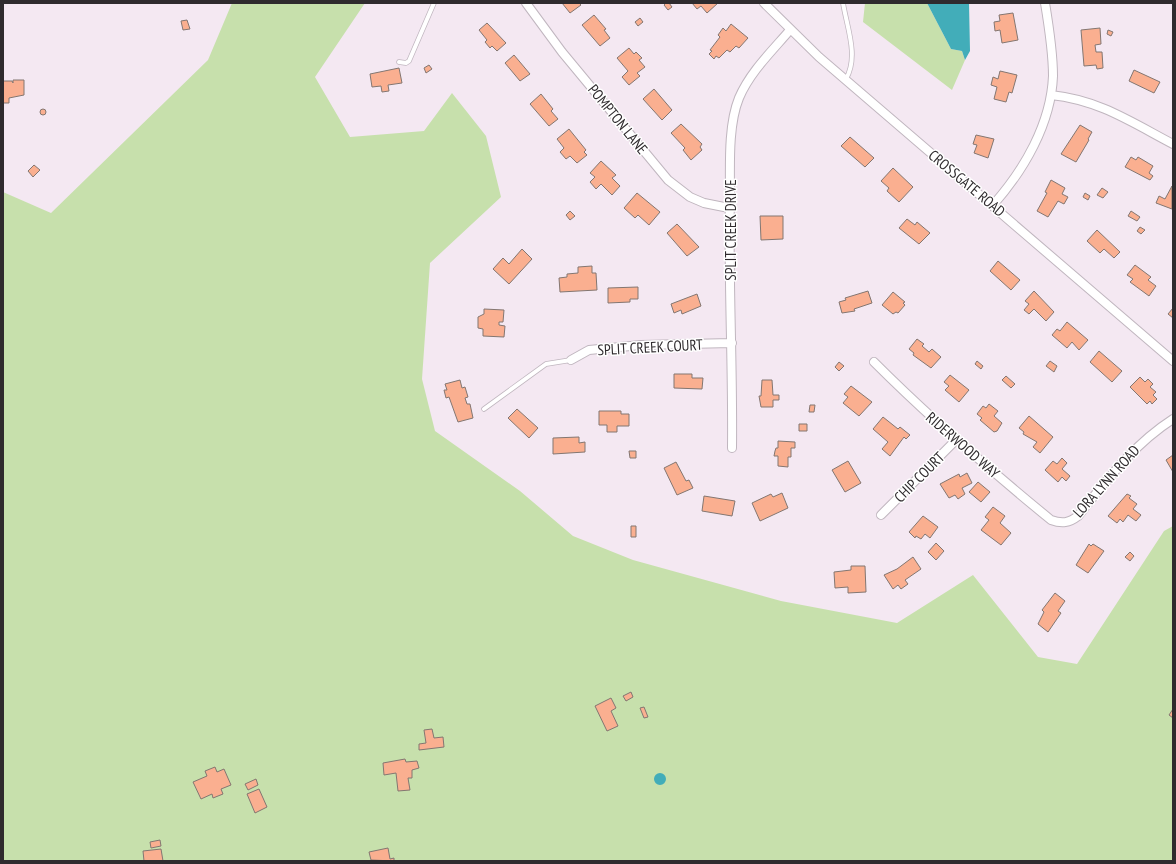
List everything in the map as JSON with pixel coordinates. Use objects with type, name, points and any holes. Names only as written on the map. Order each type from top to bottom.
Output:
[{"type":"street","name":"POMPTON LANE","points":[[526,3],[562,52],[668,180],[690,198],[704,203],[729,208]]},
{"type":"street","name":"CROSSGATE ROAD","points":[[764,3],[790,30],[1173,361]]},
{"type":"street","points":[[993,205],[1008,188],[1029,154],[1042,124],[1051,95],[1052,63],[1045,3]]},
{"type":"street","name":"SPLIT CREEK DRIVE","points":[[732,448],[732,343],[728,249],[731,146],[735,114],[739,99],[747,82],[790,30]]},
{"type":"street","points":[[1051,95],[1087,101],[1104,108],[1173,144]]},
{"type":"street","name":"SPLIT CREEK COURT","points":[[570,360],[579,354],[597,349],[641,345],[732,343]]},
{"type":"street","name":"RIDERWOOD WAY","points":[[874,362],[910,398],[956,440],[994,473],[1056,522]]},
{"type":"street","name":"LORA LYNN ROAD","points":[[1056,522],[1066,522],[1078,516],[1122,462],[1138,445],[1173,419]]},
{"type":"street","name":"CHIP COURT","points":[[881,515],[956,440]]},
{"type":"lane","points":[[399,62],[406,63],[409,61],[434,3]]},
{"type":"lane","points":[[843,3],[853,53],[852,63],[846,79]]},
{"type":"lane","points":[[484,409],[546,364],[570,360]]},
{"type":"green space","points":[[232,3],[365,3],[315,77],[350,137],[424,131],[452,93],[486,136],[501,197],[430,263],[422,379],[435,431],[520,491],[573,536],[633,560],[781,601],[897,623],[973,575],[1038,657],[1077,664],[1164,531],[1173,526],[1173,861],[3,861],[3,192],[51,213],[208,60]]},
{"type":"green space","points":[[865,3],[927,3],[951,49],[962,51],[965,60],[952,90],[863,22]]},
{"type":"water","points":[[927,3],[969,3],[970,51],[965,60],[962,51],[951,49]]},
{"type":"water","points":[[660,773],[664,775],[666,779],[664,783],[660,785],[656,783],[654,779],[656,775]]},
{"type":"building","points":[[562,3],[579,3],[581,5],[570,13]]},
{"type":"building","points":[[669,3],[672,7],[668,10],[664,5]]},
{"type":"building","points":[[692,3],[718,3],[707,13],[701,6],[697,9]]},
{"type":"building","points":[[1013,13],[1018,40],[1002,43],[1000,30],[995,31],[994,22],[1000,21],[999,15]]},
{"type":"building","points":[[594,15],[606,29],[604,30],[610,38],[600,46],[582,25]]},
{"type":"building","points":[[640,18],[643,22],[638,26],[635,22]]},
{"type":"building","points":[[187,20],[190,29],[183,30],[181,21]]},
{"type":"building","points":[[487,23],[506,43],[497,51],[492,46],[490,48],[485,42],[487,40],[479,30]]},
{"type":"building","points":[[731,24],[748,38],[739,48],[736,46],[730,52],[727,50],[719,58],[716,56],[714,59],[709,54],[712,51],[710,50],[720,37],[718,35],[723,28],[726,31]]},
{"type":"building","points":[[1100,28],[1101,44],[1095,45],[1096,52],[1102,52],[1103,68],[1097,69],[1096,65],[1084,66],[1081,30]]},
{"type":"building","points":[[1108,30],[1113,32],[1111,36],[1107,34]]},
{"type":"building","points":[[629,48],[634,54],[636,52],[642,58],[639,60],[645,67],[637,73],[640,76],[629,85],[622,77],[628,71],[617,58]]},
{"type":"building","points":[[514,55],[530,74],[520,81],[505,63]]},
{"type":"building","points":[[429,65],[432,69],[426,73],[424,68]]},
{"type":"building","points":[[399,68],[402,83],[388,85],[389,91],[382,92],[381,86],[372,87],[370,74]]},
{"type":"building","points":[[1134,70],[1160,82],[1154,93],[1129,81]]},
{"type":"building","points":[[1000,71],[1017,75],[1012,93],[1009,92],[1006,102],[994,99],[997,87],[991,85],[993,77],[998,79]]},
{"type":"building","points":[[13,80],[24,80],[24,95],[9,98],[9,103],[3,103],[3,81],[12,81],[13,83]]},
{"type":"building","points":[[654,89],[672,110],[662,120],[643,99]]},
{"type":"building","points":[[541,94],[553,109],[551,111],[558,119],[549,126],[530,104]]},
{"type":"building","points":[[43,109],[46,112],[43,115],[40,112]]},
{"type":"building","points":[[681,124],[702,144],[700,147],[702,150],[691,160],[683,150],[685,148],[671,133]]},
{"type":"building","points":[[1080,125],[1092,132],[1076,162],[1061,154]]},
{"type":"building","points":[[569,129],[586,150],[584,152],[587,155],[577,163],[570,156],[566,159],[560,152],[564,148],[557,139]]},
{"type":"building","points":[[976,135],[994,139],[988,158],[974,153],[977,145],[973,144]]},
{"type":"building","points":[[850,137],[874,158],[865,167],[841,146]]},
{"type":"building","points":[[1131,157],[1136,160],[1138,157],[1153,166],[1149,173],[1153,176],[1150,180],[1125,167]]},
{"type":"building","points":[[601,161],[616,175],[612,178],[620,186],[612,195],[601,184],[596,189],[590,182],[595,177],[590,173]]},
{"type":"building","points":[[34,165],[40,170],[33,177],[28,171]]},
{"type":"building","points":[[893,168],[913,187],[899,202],[887,191],[889,188],[881,181]]},
{"type":"building","points":[[1051,180],[1065,188],[1062,194],[1068,197],[1064,204],[1058,201],[1048,217],[1037,211],[1047,193],[1045,192]]},
{"type":"building","points":[[1172,186],[1172,209],[1156,203],[1159,196],[1165,199]]},
{"type":"building","points":[[1102,188],[1108,192],[1103,198],[1097,195]]},
{"type":"building","points":[[637,193],[660,212],[649,225],[638,215],[635,218],[624,208]]},
{"type":"building","points":[[1085,193],[1090,196],[1088,200],[1083,197]]},
{"type":"building","points":[[570,211],[575,216],[570,220],[566,215]]},
{"type":"building","points":[[1131,211],[1140,217],[1137,221],[1128,216]]},
{"type":"building","points":[[760,216],[783,216],[783,239],[761,240]]},
{"type":"building","points":[[907,219],[915,225],[917,222],[930,233],[919,244],[899,228]]},
{"type":"building","points":[[677,224],[699,247],[687,256],[667,233]]},
{"type":"building","points":[[1140,227],[1145,230],[1141,234],[1137,231]]},
{"type":"building","points":[[1097,230],[1120,252],[1114,258],[1104,249],[1100,253],[1087,241]]},
{"type":"building","points":[[522,249],[532,259],[509,284],[493,269],[503,258],[509,264]]},
{"type":"building","points":[[998,261],[1020,280],[1011,290],[990,271]]},
{"type":"building","points":[[1135,265],[1151,277],[1148,280],[1156,286],[1149,296],[1130,282],[1133,279],[1127,275]]},
{"type":"building","points":[[592,266],[592,273],[596,273],[597,290],[560,292],[559,278],[567,277],[567,274],[578,273],[578,267]]},
{"type":"building","points":[[638,287],[638,299],[630,299],[630,302],[608,303],[608,288]]},
{"type":"building","points":[[868,291],[872,303],[854,309],[855,311],[842,313],[839,302],[846,300],[845,298]]},
{"type":"building","points":[[1034,291],[1054,312],[1046,321],[1034,309],[1029,314],[1024,310],[1029,304],[1025,301]]},
{"type":"building","points":[[893,292],[905,302],[903,303],[905,305],[898,313],[896,312],[893,314],[882,305]]},
{"type":"building","points":[[697,294],[701,306],[682,314],[681,310],[674,313],[671,304]]},
{"type":"building","points":[[1173,308],[1173,318],[1168,314]]},
{"type":"building","points":[[484,309],[504,310],[503,322],[499,322],[499,325],[505,326],[504,337],[483,336],[483,329],[478,328],[478,317],[484,314]]},
{"type":"building","points":[[1067,322],[1088,340],[1079,350],[1072,342],[1067,348],[1052,335],[1057,329],[1060,331]]},
{"type":"building","points":[[917,339],[924,344],[922,346],[929,352],[932,349],[941,357],[931,368],[913,355],[914,353],[909,349]]},
{"type":"building","points":[[1099,351],[1122,371],[1112,382],[1090,362]]},
{"type":"building","points":[[977,361],[983,366],[981,369],[975,364]]},
{"type":"building","points":[[1050,361],[1057,366],[1054,372],[1046,366]]},
{"type":"building","points":[[839,362],[844,366],[839,371],[835,367]]},
{"type":"building","points":[[674,374],[692,374],[692,378],[703,378],[702,389],[674,388]]},
{"type":"building","points":[[950,375],[969,390],[959,402],[945,390],[949,386],[944,382]]},
{"type":"building","points":[[1006,376],[1015,384],[1011,388],[1002,380]]},
{"type":"building","points":[[1140,377],[1145,382],[1148,379],[1153,384],[1150,387],[1156,392],[1153,395],[1157,399],[1152,404],[1150,401],[1147,404],[1130,387]]},
{"type":"building","points":[[460,380],[462,388],[465,387],[468,397],[465,398],[467,404],[470,404],[473,418],[458,422],[449,397],[446,398],[444,390],[447,390],[445,384]]},
{"type":"building","points":[[762,380],[772,380],[773,395],[779,395],[779,400],[773,400],[773,407],[761,407],[759,396],[761,396]]},
{"type":"building","points":[[851,386],[872,402],[859,416],[843,403],[848,397],[844,394]]},
{"type":"building","points":[[989,404],[998,411],[994,416],[1002,423],[997,431],[994,432],[980,420],[982,418],[977,414],[983,406],[986,408]]},
{"type":"building","points":[[810,405],[815,405],[814,412],[809,412]]},
{"type":"building","points":[[517,409],[538,428],[529,438],[508,418]]},
{"type":"building","points":[[599,411],[621,411],[621,414],[629,414],[629,426],[617,426],[617,432],[607,432],[607,425],[599,425]]},
{"type":"building","points":[[1029,416],[1053,437],[1040,453],[1033,447],[1037,442],[1023,434],[1024,432],[1019,428]]},
{"type":"building","points":[[883,417],[898,429],[900,427],[910,435],[906,439],[904,437],[890,456],[882,449],[888,442],[873,429]]},
{"type":"building","points":[[799,424],[807,424],[807,431],[799,431]]},
{"type":"building","points":[[579,437],[579,443],[585,442],[585,452],[553,454],[553,438]]},
{"type":"building","points":[[778,441],[795,442],[795,448],[791,448],[791,457],[788,457],[788,467],[778,466],[778,456],[774,456],[776,448],[778,448]]},
{"type":"building","points":[[629,451],[636,451],[636,458],[630,458]]},
{"type":"building","points":[[1173,455],[1173,472],[1166,460]]},
{"type":"building","points":[[1062,458],[1067,463],[1062,469],[1070,476],[1066,481],[1062,477],[1058,482],[1045,470],[1053,461],[1057,464]]},
{"type":"building","points":[[848,461],[861,483],[845,492],[832,470]]},
{"type":"building","points":[[676,462],[686,481],[689,480],[693,488],[677,495],[664,468]]},
{"type":"building","points":[[967,473],[972,483],[962,488],[965,494],[958,499],[955,495],[949,498],[940,484],[959,474],[960,477]]},
{"type":"building","points":[[978,482],[990,492],[981,502],[969,492]]},
{"type":"building","points":[[782,493],[788,508],[760,521],[752,503],[771,494],[773,497]]},
{"type":"building","points":[[1127,494],[1131,496],[1129,498],[1137,504],[1133,509],[1141,515],[1136,521],[1128,515],[1123,522],[1120,519],[1117,523],[1108,516]]},
{"type":"building","points":[[704,496],[735,501],[732,516],[702,511]]},
{"type":"building","points":[[993,507],[1005,516],[1000,523],[1011,533],[1001,545],[981,530],[989,520],[985,517]]},
{"type":"building","points":[[923,516],[938,527],[930,538],[925,534],[921,539],[916,536],[915,538],[909,532]]},
{"type":"building","points":[[631,526],[636,526],[636,537],[631,537]]},
{"type":"building","points":[[936,543],[944,551],[936,560],[928,552]]},
{"type":"building","points":[[1089,544],[1091,546],[1093,544],[1104,551],[1088,573],[1076,565]]},
{"type":"building","points":[[1130,552],[1134,556],[1130,561],[1125,557]]},
{"type":"building","points":[[913,557],[921,569],[905,580],[908,584],[901,589],[898,585],[893,589],[884,575],[897,569]]},
{"type":"building","points":[[851,566],[865,566],[866,592],[848,593],[848,587],[835,588],[834,572],[851,570]]},
{"type":"building","points":[[1055,593],[1065,601],[1058,611],[1061,613],[1048,632],[1038,624],[1044,612],[1042,610]]},
{"type":"building","points":[[631,692],[633,697],[626,701],[623,696]]},
{"type":"building","points":[[611,698],[616,708],[611,711],[618,726],[607,731],[595,706]]},
{"type":"building","points":[[644,707],[648,717],[644,718],[640,708]]},
{"type":"building","points":[[1173,709],[1173,718],[1169,715]]},
{"type":"building","points":[[432,729],[434,738],[443,737],[444,747],[419,750],[419,744],[426,743],[424,730]]},
{"type":"building","points":[[405,759],[406,762],[417,761],[419,768],[412,770],[412,778],[408,778],[410,790],[398,791],[396,773],[384,775],[383,763]]},
{"type":"building","points":[[215,767],[217,772],[224,769],[231,785],[221,789],[223,794],[213,798],[212,794],[201,799],[193,782],[207,776],[205,771]]},
{"type":"building","points":[[256,779],[258,785],[248,790],[245,784]]},
{"type":"building","points":[[259,789],[267,807],[255,813],[247,794]]},
{"type":"building","points":[[160,840],[161,846],[151,848],[150,842]]},
{"type":"building","points":[[388,848],[390,859],[394,858],[394,861],[371,860],[369,852]]},
{"type":"building","points":[[161,849],[163,861],[144,861],[143,851]]}]
